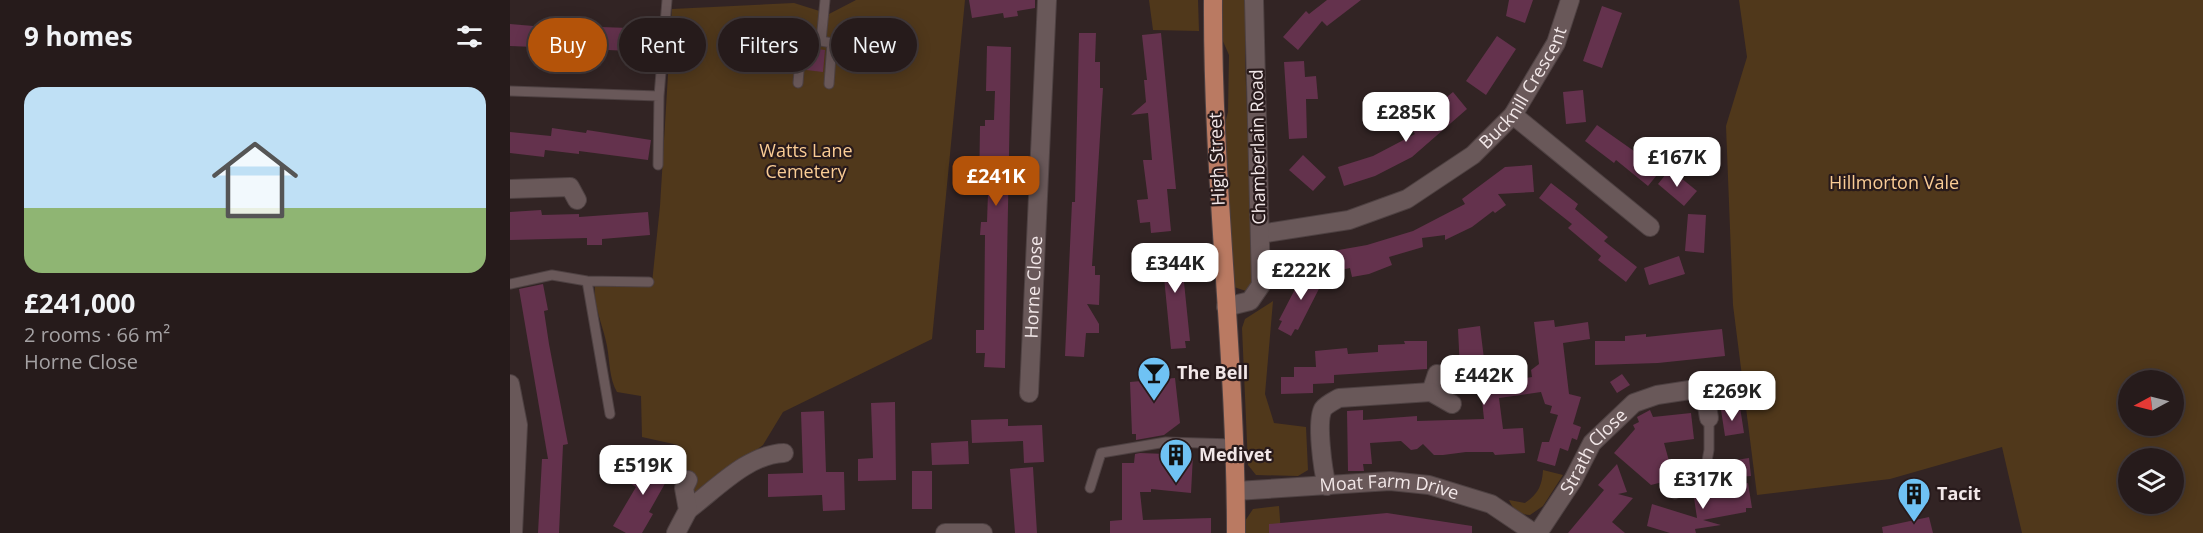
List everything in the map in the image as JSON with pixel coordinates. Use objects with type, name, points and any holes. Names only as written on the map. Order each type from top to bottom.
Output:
[{"type":"highway","name":"High Street","points":[[1213,0],[1215,135],[1234,444],[1236,533]]},
{"type":"street","name":"Horne Close","points":[[1029,393],[1047,0]]},
{"type":"street","name":"Chamberlain Road","points":[[1226,307],[1250,301],[1261,285],[1254,0]]},
{"type":"street","name":"Bucknill Crescent","points":[[1260,234],[1349,220],[1407,199],[1473,155],[1514,115],[1556,43],[1570,0]]},
{"type":"street","points":[[1514,115],[1650,227]]},
{"type":"street","points":[[510,189],[574,187]]},
{"type":"street","points":[[1431,393],[1437,374]]},
{"type":"street","name":"Strath Close","points":[[1536,533],[1573,480],[1592,443],[1634,403],[1657,395],[1742,382]]},
{"type":"street","points":[[510,384],[518,424],[513,533]]},
{"type":"street","points":[[1704,388],[1709,418]]},
{"type":"street","points":[[1327,486],[1323,470],[1321,419],[1323,409],[1339,398],[1431,393],[1452,404]]},
{"type":"street","points":[[675,533],[688,510],[751,463],[768,454],[784,453]]},
{"type":"street","points":[[688,480],[684,488],[688,510]]},
{"type":"street","name":"Moat Farm Drive","points":[[1236,491],[1390,481],[1429,485],[1491,504],[1536,533]]},
{"type":"street","points":[[945,533],[983,533]]},
{"type":"lane","points":[[658,165],[659,96],[667,0]]},
{"type":"lane","points":[[821,41],[825,0]]},
{"type":"lane","points":[[798,83],[801,47],[821,41],[832,43],[830,84]]},
{"type":"lane","points":[[510,91],[659,96]]},
{"type":"lane","points":[[510,284],[552,274],[586,281],[649,282]]},
{"type":"lane","points":[[586,281],[610,414]]},
{"type":"lane","points":[[1675,494],[1705,472],[1709,450],[1709,418]]},
{"type":"lane","points":[[1090,488],[1101,453],[1166,442],[1234,444]]},
{"type":"lane","points":[[1705,472],[1712,476],[1723,476]]},
{"type":"green space","name":"Watts Lane Cemetery","points":[[856,0],[965,0],[932,339],[783,412],[763,445],[697,495],[688,480],[678,445],[642,437],[641,396],[617,392],[614,387],[597,308],[595,285],[652,283],[660,206],[668,72],[706,72],[706,18],[671,18],[672,9],[794,3],[829,14]]},
{"type":"green space","points":[[1149,0],[1198,0],[1199,31],[1153,30]]},
{"type":"green space","points":[[1222,0],[1245,0],[1245,61],[1254,285],[1246,291],[1234,287],[1223,130],[1228,112],[1229,55],[1222,39]]},
{"type":"green space","name":"Hillmorton Vale","points":[[1739,0],[2203,0],[2203,533],[2022,533],[2002,447],[1890,479],[1757,495],[1733,305],[1726,126],[1747,57]]},
{"type":"green space","points":[[1273,301],[1265,394],[1274,423],[1306,427],[1308,470],[1298,476],[1256,475],[1248,465],[1242,328],[1245,319]]},
{"type":"green space","points":[[1543,470],[1563,475],[1543,506],[1530,515],[1517,511],[1509,500],[1525,503],[1529,500],[1536,493],[1542,481]]},
{"type":"green space","points":[[1279,506],[1281,533],[1245,533],[1245,521],[1253,509]]},
{"type":"building","points":[[969,0],[1035,0],[1035,8],[1017,11],[1018,16],[1004,18],[1003,13],[972,18]]},
{"type":"building","points":[[1327,0],[1361,0],[1327,26],[1322,21],[1298,50],[1283,37],[1306,11],[1309,14]]},
{"type":"building","points":[[1509,0],[1533,0],[1525,23],[1506,16]]},
{"type":"building","points":[[1602,6],[1622,13],[1602,68],[1583,61]]},
{"type":"building","points":[[510,24],[528,26],[528,47],[510,46]]},
{"type":"building","points":[[607,27],[619,28],[619,50],[607,50]]},
{"type":"building","points":[[1079,33],[1096,33],[1095,62],[1100,62],[1100,88],[1103,88],[1092,266],[1095,266],[1095,275],[1100,275],[1099,305],[1087,304],[1099,324],[1099,333],[1086,333],[1084,357],[1065,356],[1072,202],[1075,202]]},
{"type":"building","points":[[1161,33],[1176,189],[1167,189],[1171,231],[1151,233],[1150,222],[1140,223],[1137,200],[1148,199],[1143,160],[1152,160],[1148,113],[1131,115],[1146,102],[1144,80],[1147,80],[1142,35]]},
{"type":"building","points":[[1497,36],[1516,49],[1486,95],[1466,81]]},
{"type":"building","points":[[987,46],[1011,47],[1005,368],[984,367],[985,353],[976,353],[976,330],[984,330],[985,235],[980,235],[981,222],[987,222],[988,193],[979,193],[980,126],[985,126],[985,120],[994,120],[995,91],[986,91]]},
{"type":"building","points":[[819,49],[825,50],[823,72],[819,72]]},
{"type":"building","points":[[1304,61],[1305,77],[1316,76],[1318,99],[1306,99],[1307,138],[1289,139],[1284,62]]},
{"type":"building","points":[[1583,90],[1586,122],[1566,124],[1563,92]]},
{"type":"building","points":[[1453,92],[1467,109],[1412,157],[1375,176],[1344,186],[1338,167],[1373,156],[1415,134],[1410,127]]},
{"type":"building","points":[[1597,125],[1661,170],[1648,186],[1616,160],[1614,163],[1585,141]]},
{"type":"building","points":[[552,128],[586,133],[587,130],[651,140],[648,160],[579,151],[579,154],[545,150],[544,157],[510,153],[510,132],[551,136]]},
{"type":"building","points":[[1303,155],[1326,177],[1313,191],[1289,170]]},
{"type":"building","points":[[1532,165],[1534,192],[1498,194],[1506,205],[1495,213],[1493,211],[1472,227],[1445,240],[1445,235],[1422,238],[1423,247],[1389,257],[1392,265],[1369,274],[1352,277],[1350,268],[1336,271],[1333,251],[1367,245],[1413,231],[1465,204],[1462,199],[1505,167]]},
{"type":"building","points":[[1670,169],[1697,191],[1684,206],[1658,184]]},
{"type":"building","points":[[1551,183],[1578,204],[1575,209],[1608,237],[1604,241],[1637,267],[1626,282],[1598,260],[1601,256],[1568,228],[1572,224],[1539,198]]},
{"type":"building","points":[[541,210],[542,215],[579,214],[579,217],[648,212],[650,235],[602,239],[602,245],[587,245],[587,238],[510,240],[510,212]]},
{"type":"building","points":[[1688,214],[1706,215],[1704,253],[1685,251]]},
{"type":"building","points":[[1180,243],[1190,341],[1185,341],[1186,348],[1171,349],[1164,277],[1158,278],[1157,261],[1162,261],[1161,245]]},
{"type":"building","points":[[1679,256],[1685,274],[1649,285],[1644,268]]},
{"type":"building","points":[[1307,266],[1326,275],[1298,330],[1295,329],[1291,336],[1278,329],[1282,321],[1279,320]]},
{"type":"building","points":[[543,284],[548,310],[544,311],[549,344],[568,444],[563,445],[559,533],[538,533],[542,459],[548,459],[519,289]]},
{"type":"building","points":[[1554,320],[1555,327],[1588,322],[1590,339],[1563,343],[1569,394],[1581,397],[1573,424],[1581,427],[1577,440],[1572,438],[1568,451],[1560,448],[1555,466],[1537,461],[1542,442],[1549,442],[1558,415],[1550,413],[1552,406],[1545,404],[1541,392],[1499,398],[1503,429],[1523,428],[1525,453],[1495,455],[1493,452],[1466,452],[1434,455],[1423,444],[1411,450],[1401,441],[1370,443],[1372,464],[1363,464],[1364,471],[1348,471],[1347,411],[1363,410],[1363,420],[1417,416],[1417,421],[1484,419],[1481,391],[1468,393],[1465,369],[1460,370],[1458,329],[1480,326],[1484,359],[1491,359],[1497,382],[1532,377],[1531,370],[1539,364],[1534,322]]},
{"type":"building","points":[[1722,329],[1725,356],[1658,363],[1595,365],[1595,341],[1625,341],[1625,336],[1646,334],[1646,337]]},
{"type":"building","points":[[1404,341],[1427,341],[1427,369],[1334,375],[1334,383],[1313,384],[1313,393],[1281,394],[1281,377],[1294,377],[1294,367],[1316,367],[1315,351],[1347,348],[1348,354],[1378,352],[1378,345],[1405,344]]},
{"type":"building","points":[[1622,374],[1630,385],[1617,393],[1610,382]]},
{"type":"building","name":"The Bell","points":[[1175,378],[1180,423],[1164,435],[1136,440],[1136,434],[1132,434],[1130,382]]},
{"type":"building","points":[[895,402],[896,480],[858,481],[858,459],[873,458],[871,403]]},
{"type":"building","points":[[1740,407],[1744,433],[1725,436],[1721,410]]},
{"type":"building","points":[[1650,410],[1653,417],[1691,413],[1694,439],[1664,443],[1674,479],[1651,485],[1614,453],[1635,429],[1633,425],[1639,422],[1637,417]]},
{"type":"building","points":[[824,411],[826,472],[844,472],[845,510],[823,511],[822,495],[768,497],[768,474],[803,473],[801,412]]},
{"type":"building","points":[[1008,419],[1008,426],[1042,425],[1044,462],[1024,463],[1023,441],[972,443],[971,420]]},
{"type":"building","points":[[968,441],[969,464],[932,465],[931,443]]},
{"type":"building","name":"Medivet","points":[[1135,454],[1193,455],[1191,493],[1151,489],[1151,492],[1140,492],[1143,520],[1211,518],[1211,533],[1110,533],[1110,521],[1122,520],[1122,463],[1134,463]]},
{"type":"building","points":[[644,455],[672,471],[649,512],[653,514],[642,533],[626,533],[613,526],[636,487],[628,482]]},
{"type":"building","points":[[1749,458],[1751,476],[1738,477],[1736,460]]},
{"type":"building","points":[[1617,464],[1627,492],[1618,494],[1633,498],[1612,522],[1625,533],[1568,533],[1604,490],[1598,485]]},
{"type":"building","points":[[1033,467],[1037,533],[1015,533],[1010,469]]},
{"type":"building","points":[[912,471],[932,471],[932,509],[912,509]]},
{"type":"building","points":[[1748,483],[1752,508],[1746,508],[1746,512],[1703,520],[1721,525],[1695,529],[1696,533],[1670,533],[1647,526],[1652,504],[1697,518],[1693,491]]},
{"type":"building","points":[[1387,513],[1472,526],[1472,533],[1269,533],[1269,524]]},
{"type":"building","name":"Tacit","points":[[1929,517],[1933,533],[1883,533],[1882,527]]},
{"type":"place","name":"The Bell","points":[[1154,402]]},
{"type":"place","name":"Medivet","points":[[1176,484]]},
{"type":"place","name":"Tacit","points":[[1914,523]]}]
